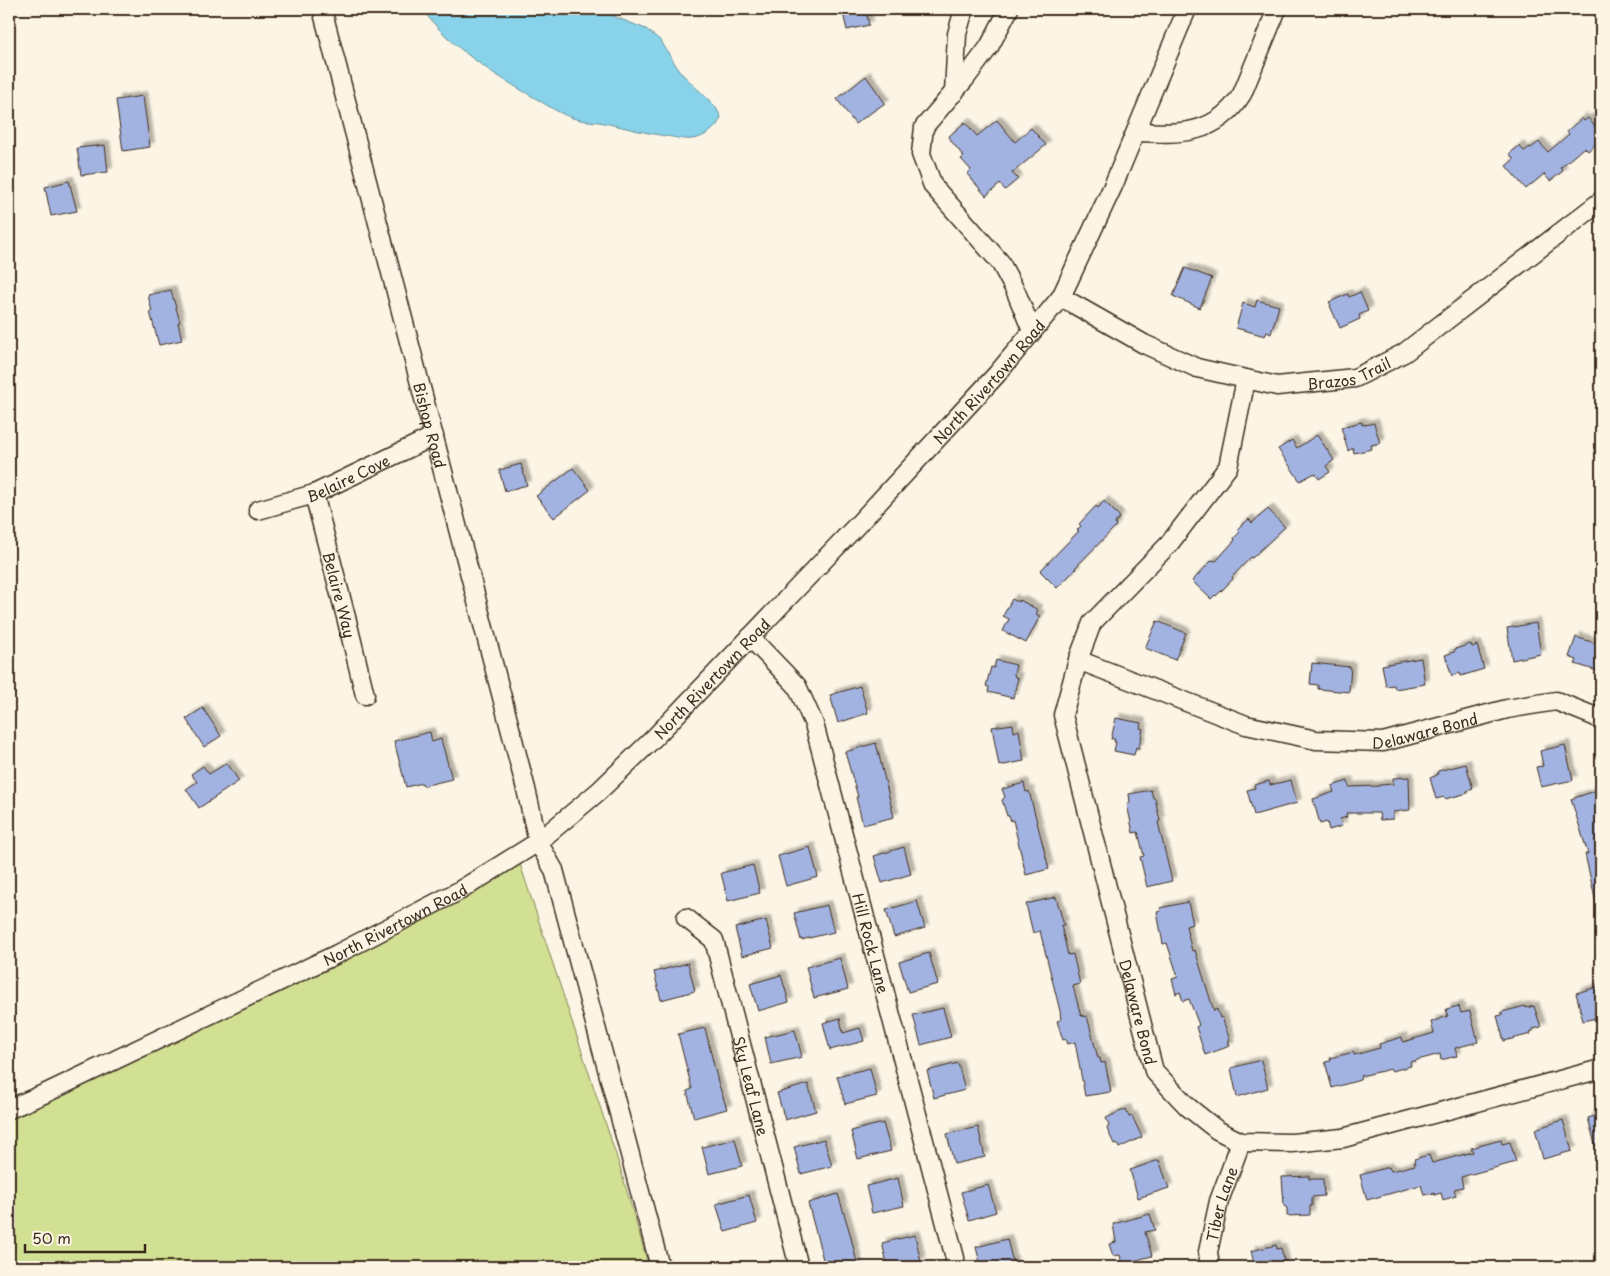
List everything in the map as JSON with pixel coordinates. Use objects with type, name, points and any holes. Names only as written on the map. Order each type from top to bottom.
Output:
[{"type":"street","name":"Bishop Road","points":[[322,9],[526,789],[538,842],[554,870],[660,1267]]},
{"type":"street","points":[[954,92],[957,34],[964,9]]},
{"type":"street","points":[[1009,9],[989,47],[924,127],[921,154],[933,186],[1000,262],[1016,292],[1032,330]]},
{"type":"street","name":"North Rivertown Road","points":[[9,1109],[337,954],[459,891],[538,842],[599,791],[641,751],[862,520],[996,374],[1061,297],[1113,186],[1187,9]]},
{"type":"street","points":[[1136,132],[1180,133],[1194,131],[1213,123],[1227,113],[1242,94],[1277,9]]},
{"type":"street","name":"Brazos Trail","points":[[1061,297],[1144,344],[1197,368],[1277,386],[1355,378],[1404,353],[1601,201]]},
{"type":"street","name":"Delaware Bond","points":[[1246,379],[1228,467],[1169,544],[1092,623],[1078,660],[1063,715],[1154,1071],[1188,1107],[1217,1130],[1241,1142],[1292,1143],[1343,1138],[1601,1069]]},
{"type":"street","name":"Belaire Cove","points":[[258,510],[314,494],[434,436]]},
{"type":"street","name":"Belaire Way","points":[[314,494],[365,695]]},
{"type":"street","name":"Hill Rock Lane","points":[[750,637],[797,686],[814,724],[955,1258],[955,1267]]},
{"type":"street","name":"Delaware Bond","points":[[1078,660],[1246,724],[1316,740],[1383,742],[1507,709],[1556,701],[1596,717],[1601,721]]},
{"type":"street","name":"Sky Leaf Lane","points":[[686,918],[714,940],[799,1267]]},
{"type":"street","name":"Tiber Lane","points":[[1210,1267],[1208,1252],[1219,1200],[1241,1142]]},
{"type":"green space","points":[[520,864],[619,1164],[649,1267],[9,1267],[9,1101],[198,1028]]},
{"type":"water","points":[[422,9],[585,9],[606,13],[646,29],[661,41],[680,72],[715,106],[721,117],[717,125],[710,132],[697,138],[682,139],[571,117],[555,110],[488,70],[446,36]]},
{"type":"building","points":[[842,9],[866,9],[869,25],[847,30]]},
{"type":"building","points":[[866,76],[885,103],[855,124],[837,99]]},
{"type":"building","points":[[143,96],[150,147],[123,151],[116,100]]},
{"type":"building","points":[[1582,118],[1584,121],[1588,118],[1601,134],[1601,140],[1588,151],[1583,148],[1560,168],[1563,171],[1550,181],[1544,174],[1526,189],[1506,166],[1514,159],[1509,154],[1519,146],[1524,151],[1539,142],[1548,152],[1569,134],[1567,131]]},
{"type":"building","points":[[997,120],[1015,142],[1031,128],[1046,145],[1012,173],[1018,179],[1005,190],[1000,184],[986,196],[967,174],[971,170],[961,159],[964,157],[948,137],[965,122],[977,136]]},
{"type":"building","points":[[105,145],[108,172],[81,175],[77,148]]},
{"type":"building","points":[[69,181],[77,211],[51,216],[45,187]]},
{"type":"building","points":[[1185,268],[1212,278],[1200,308],[1173,296]]},
{"type":"building","points":[[171,290],[180,322],[178,323],[182,340],[159,345],[150,312],[152,312],[148,295]]},
{"type":"building","points":[[1360,292],[1368,311],[1359,315],[1360,319],[1340,328],[1329,302],[1348,294],[1349,297]]},
{"type":"building","points":[[1257,300],[1279,306],[1271,334],[1267,332],[1265,336],[1236,328],[1243,303],[1255,307]]},
{"type":"building","points":[[1362,422],[1362,425],[1374,423],[1380,443],[1371,445],[1372,449],[1354,453],[1353,448],[1348,451],[1341,427]]},
{"type":"building","points":[[1317,435],[1334,460],[1326,466],[1330,472],[1319,479],[1315,473],[1300,481],[1278,449],[1292,440],[1297,448]]},
{"type":"building","points":[[521,464],[527,485],[505,491],[499,470]]},
{"type":"building","points":[[573,468],[590,490],[554,518],[536,496]]},
{"type":"building","points":[[1104,501],[1120,517],[1115,523],[1116,526],[1057,588],[1040,571],[1079,531],[1077,530],[1081,526],[1079,524],[1096,506],[1098,508]]},
{"type":"building","points":[[1268,509],[1285,527],[1251,557],[1232,577],[1233,579],[1211,599],[1192,581],[1212,560],[1216,561],[1235,540],[1234,538],[1240,532],[1237,529],[1249,519],[1252,523]]},
{"type":"building","points":[[1012,599],[1018,602],[1020,600],[1038,610],[1036,614],[1040,616],[1026,643],[1003,631],[1009,619],[1003,616]]},
{"type":"building","points":[[1157,621],[1186,633],[1175,660],[1145,648]]},
{"type":"building","points":[[1536,623],[1541,654],[1512,660],[1507,628]]},
{"type":"building","points":[[1576,637],[1601,645],[1601,672],[1575,664],[1577,660],[1569,657]]},
{"type":"building","points":[[1471,644],[1472,647],[1477,645],[1484,669],[1461,676],[1460,673],[1452,676],[1445,655],[1454,652],[1455,649]]},
{"type":"building","points":[[1421,658],[1425,684],[1395,689],[1394,685],[1386,686],[1382,665]]},
{"type":"building","points":[[996,660],[1016,665],[1014,674],[1018,678],[1013,698],[988,692],[989,687],[986,686],[991,667],[994,668]]},
{"type":"building","points":[[1312,663],[1351,667],[1349,692],[1318,689],[1318,685],[1310,684]]},
{"type":"building","points":[[860,686],[868,713],[838,723],[830,695]]},
{"type":"building","points":[[203,708],[221,736],[204,747],[186,719]]},
{"type":"building","points":[[1116,718],[1141,723],[1140,728],[1143,729],[1139,748],[1136,747],[1134,755],[1114,751],[1116,742],[1114,742],[1115,739],[1111,739]]},
{"type":"building","points":[[1013,724],[1014,732],[1019,730],[1024,761],[999,766],[992,727]]},
{"type":"building","points":[[430,732],[432,742],[441,739],[452,779],[423,786],[422,783],[406,787],[394,741]]},
{"type":"building","points":[[876,743],[894,817],[863,825],[856,797],[858,797],[845,752]]},
{"type":"building","points":[[1565,745],[1573,780],[1541,787],[1536,767],[1543,766],[1540,751]]},
{"type":"building","points":[[227,763],[239,781],[199,808],[186,789],[197,782],[191,774],[203,766],[209,774]]},
{"type":"building","points":[[1466,764],[1473,789],[1467,791],[1468,793],[1445,799],[1444,797],[1436,799],[1430,778],[1437,775],[1438,771]]},
{"type":"building","points":[[1409,777],[1410,810],[1393,812],[1393,819],[1380,820],[1379,813],[1346,813],[1347,817],[1340,819],[1342,826],[1329,830],[1327,822],[1320,824],[1313,799],[1334,792],[1332,786],[1348,781],[1349,787],[1379,786],[1393,784],[1393,778]]},
{"type":"building","points":[[1291,780],[1297,803],[1254,815],[1247,790],[1255,788],[1254,785],[1269,781],[1270,785]]},
{"type":"building","points":[[1024,783],[1026,792],[1029,791],[1049,869],[1026,875],[1013,820],[1011,821],[1009,816],[1007,816],[1002,800],[1005,797],[1002,789]]},
{"type":"building","points":[[1151,790],[1153,798],[1155,798],[1160,821],[1158,822],[1172,881],[1147,887],[1140,857],[1144,856],[1138,832],[1133,833],[1127,804],[1130,802],[1129,794]]},
{"type":"building","points":[[1595,791],[1601,810],[1601,902],[1596,903],[1585,854],[1588,854],[1571,799]]},
{"type":"building","points":[[810,847],[818,877],[786,886],[778,856]]},
{"type":"building","points":[[904,847],[911,874],[882,883],[874,856]]},
{"type":"building","points":[[753,865],[760,893],[728,901],[721,873]]},
{"type":"building","points":[[1056,897],[1064,925],[1061,925],[1068,955],[1073,954],[1080,984],[1073,986],[1081,1016],[1087,1016],[1098,1058],[1100,1058],[1101,1063],[1105,1062],[1111,1092],[1085,1096],[1075,1042],[1068,1044],[1066,1039],[1063,1040],[1057,1021],[1061,1020],[1060,1011],[1040,931],[1033,933],[1026,904]]},
{"type":"building","points":[[917,901],[925,928],[894,937],[886,910]]},
{"type":"building","points":[[1188,902],[1193,924],[1186,926],[1192,951],[1195,950],[1214,1011],[1217,1009],[1220,1018],[1222,1017],[1230,1040],[1228,1041],[1230,1046],[1205,1055],[1196,1027],[1199,1025],[1189,999],[1183,1001],[1180,992],[1176,994],[1172,979],[1178,977],[1167,943],[1163,944],[1157,912],[1161,911],[1160,908]]},
{"type":"building","points":[[827,905],[834,932],[801,940],[794,913]]},
{"type":"building","points":[[766,920],[773,948],[742,956],[735,928]]},
{"type":"building","points":[[929,953],[938,984],[908,992],[899,962]]},
{"type":"building","points":[[840,958],[848,989],[814,998],[806,967]]},
{"type":"building","points":[[688,963],[695,991],[661,1000],[654,972]]},
{"type":"building","points":[[781,975],[789,1002],[758,1011],[750,984]]},
{"type":"building","points":[[1601,986],[1601,1017],[1583,1021],[1576,993]]},
{"type":"building","points":[[1459,1006],[1461,1013],[1470,1011],[1478,1042],[1455,1048],[1457,1056],[1441,1060],[1440,1054],[1410,1062],[1411,1066],[1361,1076],[1360,1080],[1332,1088],[1325,1062],[1331,1061],[1330,1058],[1354,1052],[1354,1055],[1380,1048],[1379,1044],[1402,1037],[1403,1042],[1434,1033],[1431,1022],[1448,1016],[1446,1009]]},
{"type":"building","points":[[1525,1006],[1526,1008],[1534,1006],[1541,1027],[1533,1029],[1530,1032],[1531,1034],[1504,1041],[1497,1016],[1502,1015],[1502,1012]]},
{"type":"building","points":[[943,1008],[951,1037],[921,1045],[913,1015]]},
{"type":"building","points":[[840,1018],[843,1033],[860,1028],[864,1041],[830,1050],[823,1023]]},
{"type":"building","points":[[705,1028],[718,1082],[727,1109],[694,1118],[687,1091],[692,1089],[678,1034]]},
{"type":"building","points":[[795,1030],[802,1057],[771,1064],[765,1037]]},
{"type":"building","points":[[1261,1060],[1268,1088],[1237,1097],[1231,1068]]},
{"type":"building","points":[[958,1063],[965,1090],[934,1098],[927,1071]]},
{"type":"building","points":[[870,1068],[877,1096],[845,1104],[837,1076]]},
{"type":"building","points":[[808,1084],[816,1111],[785,1120],[777,1093]]},
{"type":"building","points":[[1126,1109],[1129,1117],[1132,1116],[1142,1137],[1119,1148],[1117,1143],[1114,1144],[1107,1129],[1109,1125],[1106,1118]]},
{"type":"building","points":[[1601,1114],[1601,1152],[1597,1152],[1588,1118]]},
{"type":"building","points":[[1563,1120],[1572,1151],[1543,1159],[1535,1129]]},
{"type":"building","points":[[883,1123],[891,1151],[858,1159],[851,1131]]},
{"type":"building","points":[[978,1127],[985,1157],[954,1164],[947,1134]]},
{"type":"building","points":[[735,1139],[742,1166],[709,1174],[702,1147]]},
{"type":"building","points":[[824,1139],[832,1166],[801,1174],[794,1147]]},
{"type":"building","points":[[1501,1140],[1502,1144],[1510,1142],[1516,1162],[1461,1177],[1463,1187],[1454,1189],[1456,1196],[1443,1200],[1441,1193],[1424,1195],[1421,1185],[1367,1200],[1360,1175],[1389,1167],[1391,1171],[1415,1165],[1414,1159],[1429,1155],[1432,1163],[1473,1152],[1471,1148]]},
{"type":"building","points":[[1159,1160],[1169,1188],[1138,1198],[1130,1170]]},
{"type":"building","points":[[1309,1176],[1309,1179],[1323,1179],[1324,1196],[1312,1197],[1310,1215],[1287,1216],[1287,1208],[1284,1206],[1282,1177]]},
{"type":"building","points":[[898,1178],[904,1206],[872,1213],[866,1186]]},
{"type":"building","points":[[988,1185],[996,1212],[969,1220],[961,1192]]},
{"type":"building","points":[[838,1194],[858,1267],[825,1267],[808,1203]]},
{"type":"building","points":[[749,1195],[757,1223],[725,1232],[716,1204]]},
{"type":"building","points":[[1150,1214],[1155,1230],[1145,1232],[1152,1256],[1122,1264],[1120,1255],[1113,1256],[1109,1244],[1116,1242],[1113,1224]]},
{"type":"building","points":[[915,1235],[921,1262],[900,1267],[888,1267],[882,1243]]},
{"type":"building","points":[[1007,1239],[1014,1267],[981,1267],[976,1247]]},
{"type":"building","points":[[1276,1245],[1277,1249],[1281,1248],[1286,1267],[1255,1267],[1251,1251]]}]
